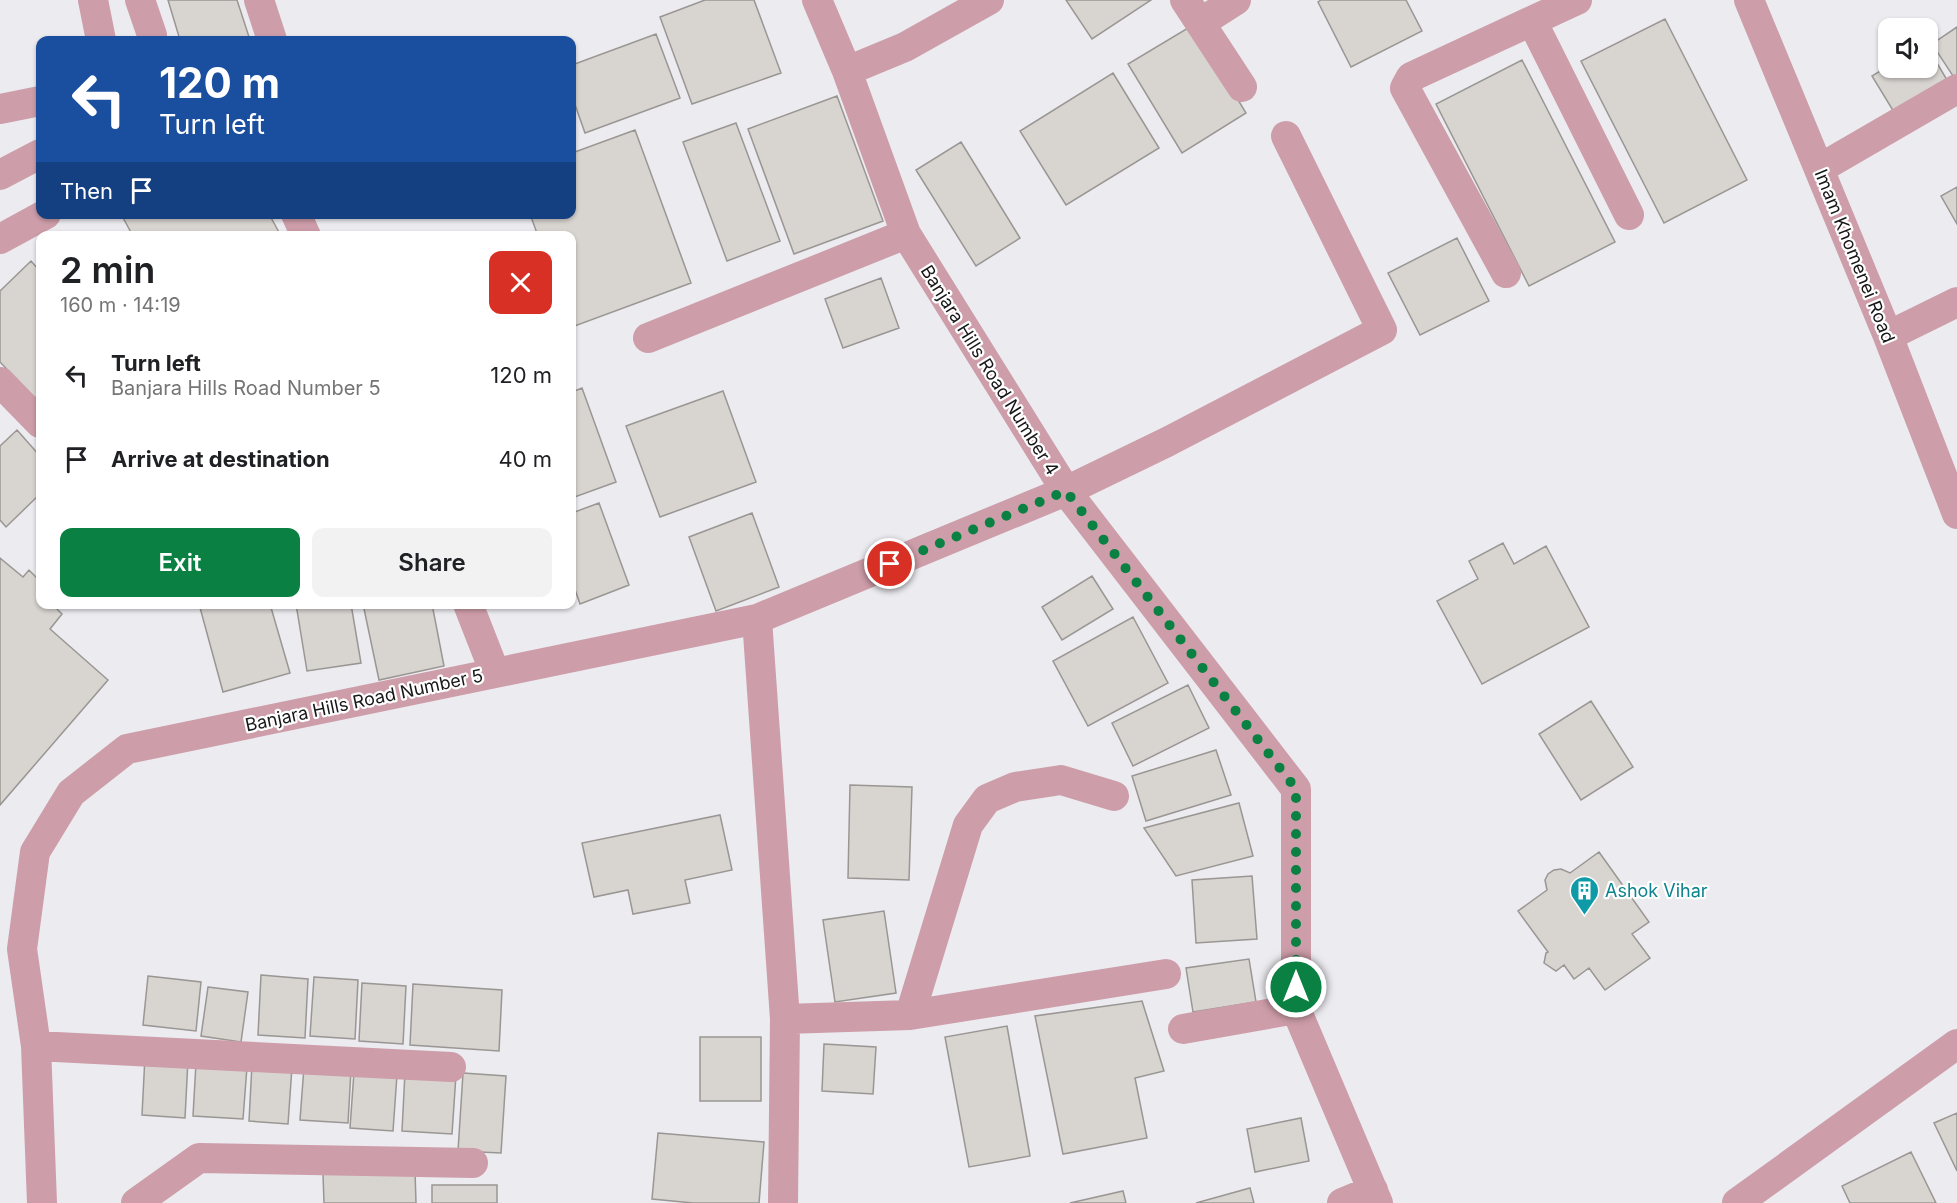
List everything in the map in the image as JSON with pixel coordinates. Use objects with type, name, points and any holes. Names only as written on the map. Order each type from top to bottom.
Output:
[{"type":"street","points":[[93,0],[99,36]]},
{"type":"street","points":[[140,0],[152,36]]},
{"type":"street","points":[[258,0],[271,36]]},
{"type":"street","name":"Banjara Hills Road Number 4","points":[[817,0],[847,70],[906,234],[1066,491],[1296,789],[1296,1009],[1375,1196]]},
{"type":"street","points":[[847,70],[905,47],[989,0]]},
{"type":"street","points":[[1236,0],[1193,11],[1242,87]]},
{"type":"street","points":[[1506,273],[1405,88],[1411,77],[1577,0]]},
{"type":"street","name":"Imam Khomenei Road","points":[[1749,0],[1888,336],[1957,514]]},
{"type":"street","points":[[1532,21],[1629,215]]},
{"type":"street","points":[[1820,169],[1957,89]]},
{"type":"street","points":[[0,109],[36,102]]},
{"type":"street","name":"Banjara Hills Road Number 5","points":[[42,1203],[36,1046],[11,947],[35,852],[71,793],[127,749],[757,619],[1066,491],[1167,442],[1382,330],[1286,136]]},
{"type":"street","points":[[0,175],[36,156]]},
{"type":"street","points":[[0,238],[36,219]]},
{"type":"street","points":[[648,338],[906,234]]},
{"type":"street","points":[[1888,336],[1957,302]]},
{"type":"street","points":[[0,382],[36,419]]},
{"type":"street","points":[[470,609],[495,673]]},
{"type":"street","points":[[757,619],[785,1019],[783,1203]]},
{"type":"street","points":[[910,1014],[968,825],[987,799],[1015,787],[1061,780],[1114,796]]},
{"type":"street","points":[[785,1019],[910,1014],[1166,975]]},
{"type":"street","points":[[1184,1029],[1296,1009]]},
{"type":"street","points":[[1737,1203],[1957,1044]]},
{"type":"street","points":[[36,1046],[451,1068]]},
{"type":"street","points":[[136,1203],[199,1158],[473,1163]]},
{"type":"street","points":[[1342,1203],[1375,1196]]},
{"type":"building","points":[[168,0],[237,0],[249,36],[179,36]]},
{"type":"building","points":[[705,0],[754,0],[781,73],[692,104],[660,17]]},
{"type":"building","points":[[1066,0],[1151,0],[1092,39]]},
{"type":"building","points":[[1321,0],[1406,0],[1422,31],[1351,67],[1318,2]]},
{"type":"building","points":[[1665,19],[1747,180],[1664,223],[1581,61]]},
{"type":"building","points":[[1193,25],[1246,113],[1182,153],[1128,64]]},
{"type":"building","points":[[1957,27],[1957,82],[1938,53],[1938,40]]},
{"type":"building","points":[[656,34],[680,98],[585,133],[576,107],[576,64]]},
{"type":"building","points":[[1522,60],[1615,242],[1529,286],[1436,104]]},
{"type":"building","points":[[1938,65],[1953,90],[1900,122],[1872,76],[1878,72],[1878,78],[1938,78]]},
{"type":"building","points":[[1113,73],[1159,148],[1066,205],[1020,131]]},
{"type":"building","points":[[837,96],[883,221],[794,254],[748,129]]},
{"type":"building","points":[[736,123],[780,241],[727,261],[683,142]]},
{"type":"building","points":[[635,130],[691,283],[576,326],[576,231],[536,231],[532,219],[576,219],[576,152]]},
{"type":"building","points":[[961,142],[1020,238],[976,266],[916,170]]},
{"type":"building","points":[[1957,187],[1957,224],[1941,196]]},
{"type":"building","points":[[124,219],[272,219],[278,231],[130,231]]},
{"type":"building","points":[[1457,238],[1489,301],[1420,335],[1388,273]]},
{"type":"building","points":[[31,261],[36,267],[36,400],[0,362],[0,291]]},
{"type":"building","points":[[881,278],[899,328],[843,348],[825,299]]},
{"type":"building","points":[[582,388],[616,482],[576,497],[576,390]]},
{"type":"building","points":[[723,391],[756,482],[660,517],[626,426]]},
{"type":"building","points":[[17,430],[36,451],[36,498],[6,527],[0,520],[0,446]]},
{"type":"building","points":[[599,503],[629,585],[580,604],[576,592],[576,512]]},
{"type":"building","points":[[752,513],[779,587],[716,611],[689,537]]},
{"type":"building","points":[[1503,543],[1514,564],[1546,546],[1589,627],[1482,684],[1437,601],[1478,579],[1469,561]]},
{"type":"building","points":[[0,558],[23,577],[29,570],[36,577],[36,609],[57,609],[62,614],[50,629],[108,680],[0,805]]},
{"type":"building","points":[[1092,576],[1113,609],[1062,640],[1042,607]]},
{"type":"building","points":[[200,609],[271,609],[290,673],[223,692]]},
{"type":"building","points":[[297,609],[352,609],[361,663],[307,671]]},
{"type":"building","points":[[364,609],[433,609],[444,666],[379,680]]},
{"type":"building","points":[[1133,617],[1168,683],[1088,726],[1053,661]]},
{"type":"building","points":[[1188,685],[1209,728],[1133,766],[1112,723]]},
{"type":"building","points":[[1591,701],[1633,767],[1581,800],[1539,734]]},
{"type":"building","points":[[1216,750],[1231,795],[1146,821],[1132,776]]},
{"type":"building","points":[[850,785],[912,787],[909,880],[848,878]]},
{"type":"building","points":[[1239,803],[1253,856],[1176,876],[1144,828]]},
{"type":"building","points":[[720,815],[732,870],[685,880],[690,903],[633,914],[628,890],[594,897],[582,843]]},
{"type":"building","name":"Ashok Vihar","points":[[1599,852],[1649,922],[1632,934],[1650,958],[1605,990],[1589,968],[1574,979],[1564,965],[1556,971],[1544,963],[1548,952],[1518,911],[1547,890],[1545,880],[1548,874],[1561,869],[1570,873]]},
{"type":"building","points":[[1252,876],[1257,939],[1196,943],[1192,880]]},
{"type":"building","points":[[884,911],[896,993],[835,1002],[823,920]]},
{"type":"building","points":[[1249,959],[1256,1002],[1193,1012],[1186,968]]},
{"type":"building","points":[[261,975],[308,979],[305,1038],[258,1035]]},
{"type":"building","points":[[148,976],[201,982],[196,1031],[143,1025]]},
{"type":"building","points":[[314,977],[358,980],[355,1039],[310,1036]]},
{"type":"building","points":[[362,983],[406,986],[403,1044],[359,1041]]},
{"type":"building","points":[[413,984],[502,990],[499,1051],[410,1045]]},
{"type":"building","points":[[208,987],[248,992],[241,1042],[201,1036]]},
{"type":"building","points":[[1142,1001],[1164,1071],[1135,1078],[1147,1138],[1063,1154],[1035,1016]]},
{"type":"building","points":[[1007,1026],[1030,1156],[969,1167],[945,1037]]},
{"type":"building","points":[[700,1037],[761,1037],[761,1101],[700,1101]]},
{"type":"building","points":[[824,1044],[876,1047],[873,1094],[822,1091]]},
{"type":"building","points":[[145,1056],[188,1060],[185,1118],[142,1115]]},
{"type":"building","points":[[196,1063],[247,1067],[243,1119],[193,1116]]},
{"type":"building","points":[[252,1064],[292,1067],[288,1124],[249,1121]]},
{"type":"building","points":[[304,1067],[351,1070],[348,1123],[300,1120]]},
{"type":"building","points":[[354,1072],[397,1075],[393,1131],[350,1128]]},
{"type":"building","points":[[405,1072],[456,1075],[452,1134],[402,1131]]},
{"type":"building","points":[[463,1073],[506,1076],[501,1153],[458,1151]]},
{"type":"building","points":[[1957,1113],[1957,1171],[1934,1123]]},
{"type":"building","points":[[1301,1118],[1309,1161],[1255,1172],[1247,1129]]},
{"type":"building","points":[[658,1133],[764,1142],[759,1203],[693,1203],[652,1199]]},
{"type":"building","points":[[1911,1152],[1936,1203],[1850,1203],[1842,1186]]},
{"type":"building","points":[[415,1171],[416,1203],[324,1203],[323,1174]]},
{"type":"building","points":[[432,1185],[497,1185],[497,1203],[432,1203]]},
{"type":"building","points":[[1250,1188],[1254,1203],[1196,1203]]},
{"type":"building","points":[[1123,1191],[1126,1203],[1070,1203]]},
{"type":"place","name":"Ashok Vihar","points":[[1584,916]]},
{"type":"route","points":[[890,564],[1066,491],[1296,789],[1296,987]]}]
